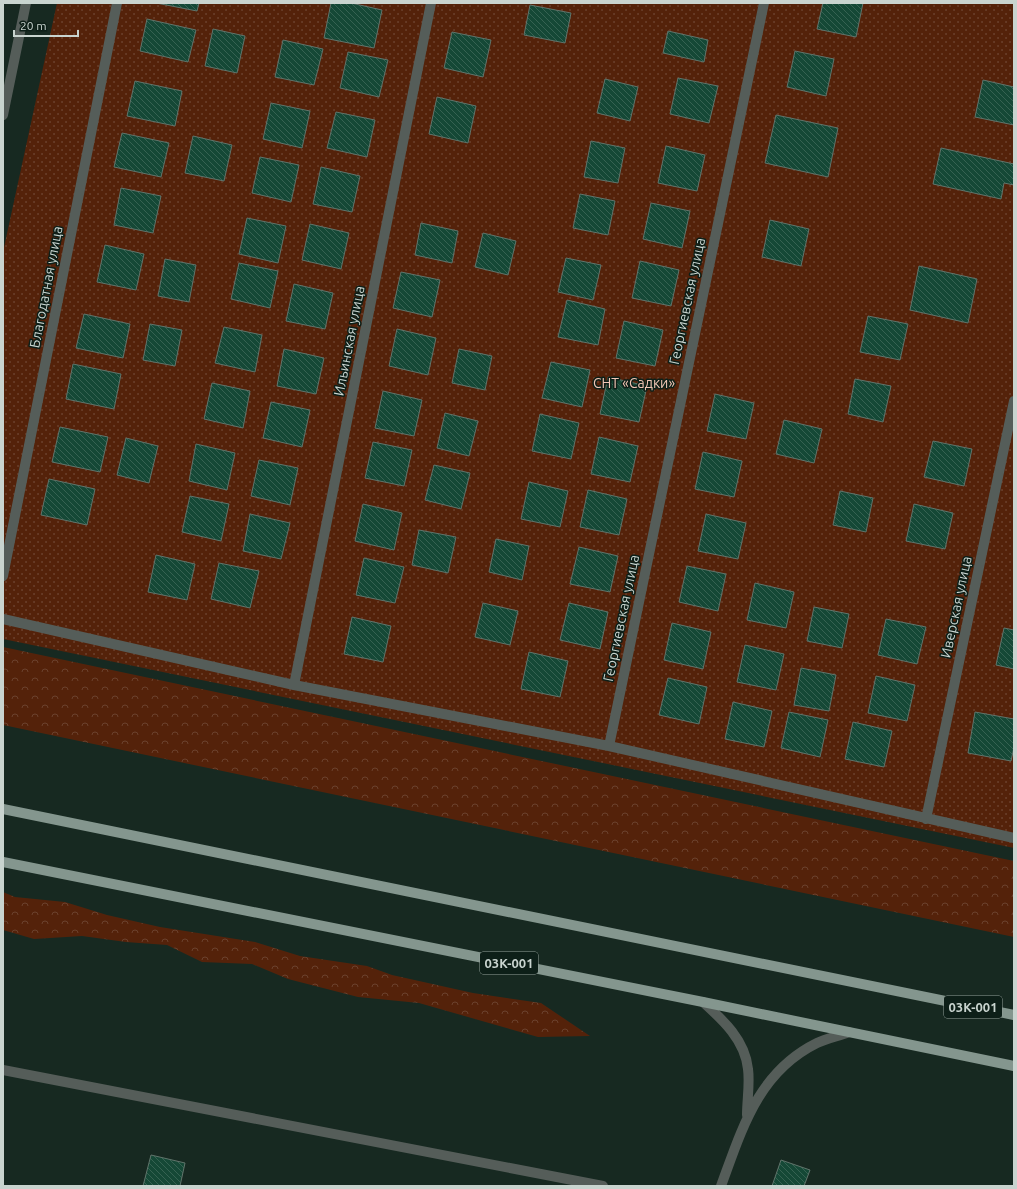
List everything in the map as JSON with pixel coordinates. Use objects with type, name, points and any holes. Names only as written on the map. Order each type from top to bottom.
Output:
[{"type":"main road","name":"03К-001","points":[[4,809],[1014,1015]]},
{"type":"main road","name":"03К-001","points":[[3,862],[703,1002],[1014,1066]]},
{"type":"street","points":[[3,115],[26,3]]},
{"type":"street","name":"Благодатная улица","points":[[3,576],[117,3]]},
{"type":"street","name":"Ильинская улица","points":[[294,685],[431,3]]},
{"type":"street","name":"Георгиевская улица","points":[[609,746],[764,3]]},
{"type":"street","name":"Иверская улица","points":[[926,819],[1014,401]]},
{"type":"street","points":[[3,619],[294,685],[609,746],[1014,838]]},
{"type":"street","points":[[703,1002],[726,1022],[736,1036],[745,1056],[748,1069],[747,1117]]},
{"type":"street","points":[[721,1186],[747,1117],[778,1071],[818,1043],[849,1032]]},
{"type":"street","points":[[3,1070],[603,1186]]},
{"type":"green space","name":"СНТ «Садки»","points":[[57,3],[1014,3],[1014,848],[3,639],[3,252]]},
{"type":"green space","points":[[3,647],[1014,861],[1014,937],[3,725]]},
{"type":"green space","points":[[3,892],[15,897],[65,902],[107,915],[160,927],[255,942],[300,956],[367,966],[392,975],[473,993],[541,1003],[590,1036],[538,1037],[419,1003],[358,997],[288,979],[252,964],[202,962],[167,945],[126,942],[82,936],[34,939],[3,930]]},
{"type":"building","points":[[156,3],[199,3],[197,11]]},
{"type":"building","points":[[331,3],[351,3],[382,10],[374,48],[324,38]]},
{"type":"building","points":[[823,3],[863,3],[856,37],[817,29]]},
{"type":"building","points":[[530,5],[571,13],[565,43],[524,35]]},
{"type":"building","points":[[147,19],[196,30],[188,62],[140,51]]},
{"type":"building","points":[[213,29],[245,36],[237,73],[205,66]]},
{"type":"building","points":[[668,31],[708,40],[704,62],[663,53]]},
{"type":"building","points":[[452,32],[491,40],[483,77],[444,68]]},
{"type":"building","points":[[283,40],[323,49],[314,85],[275,77]]},
{"type":"building","points":[[795,51],[834,59],[826,96],[787,87]]},
{"type":"building","points":[[348,52],[388,60],[379,97],[340,88]]},
{"type":"building","points":[[678,78],[718,86],[709,123],[670,114]]},
{"type":"building","points":[[605,79],[638,87],[630,121],[597,113]]},
{"type":"building","points":[[983,80],[1014,87],[1014,125],[975,117]]},
{"type":"building","points":[[135,81],[182,91],[175,126],[127,116]]},
{"type":"building","points":[[437,97],[476,106],[468,143],[429,134]]},
{"type":"building","points":[[271,103],[310,111],[302,148],[263,139]]},
{"type":"building","points":[[336,112],[375,120],[367,157],[327,148]]},
{"type":"building","points":[[776,115],[838,128],[828,177],[765,163]]},
{"type":"building","points":[[122,133],[169,143],[161,177],[114,167]]},
{"type":"building","points":[[193,136],[232,145],[224,181],[185,173]]},
{"type":"building","points":[[591,141],[625,148],[618,183],[584,177]]},
{"type":"building","points":[[666,146],[705,155],[697,191],[658,183]]},
{"type":"building","points":[[941,148],[1014,164],[1014,185],[1004,183],[1001,199],[933,184]]},
{"type":"building","points":[[260,157],[299,165],[291,202],[252,193]]},
{"type":"building","points":[[321,167],[360,176],[352,212],[313,204]]},
{"type":"building","points":[[121,188],[161,196],[153,233],[114,225]]},
{"type":"building","points":[[580,194],[615,201],[608,235],[573,228]]},
{"type":"building","points":[[651,203],[690,211],[682,248],[643,239]]},
{"type":"building","points":[[247,218],[286,226],[278,263],[239,254]]},
{"type":"building","points":[[770,220],[809,229],[801,266],[762,257]]},
{"type":"building","points":[[421,223],[458,231],[452,263],[415,255]]},
{"type":"building","points":[[310,224],[349,233],[341,269],[302,260]]},
{"type":"building","points":[[483,233],[516,241],[508,275],[475,267]]},
{"type":"building","points":[[105,245],[144,254],[136,290],[97,282]]},
{"type":"building","points":[[566,258],[601,265],[593,300],[558,292]]},
{"type":"building","points":[[165,259],[196,265],[189,302],[158,296]]},
{"type":"building","points":[[640,261],[679,270],[671,306],[632,298]]},
{"type":"building","points":[[239,263],[278,271],[270,308],[231,299]]},
{"type":"building","points":[[919,266],[977,279],[968,323],[910,310]]},
{"type":"building","points":[[401,272],[440,280],[432,317],[393,308]]},
{"type":"building","points":[[294,284],[333,293],[325,329],[286,321]]},
{"type":"building","points":[[567,300],[605,309],[598,345],[558,337]]},
{"type":"building","points":[[84,314],[130,324],[123,358],[76,348]]},
{"type":"building","points":[[868,316],[908,324],[900,360],[860,352]]},
{"type":"building","points":[[624,321],[663,330],[655,366],[616,358]]},
{"type":"building","points":[[150,324],[182,330],[175,366],[143,360]]},
{"type":"building","points":[[224,327],[262,335],[255,372],[215,363]]},
{"type":"building","points":[[397,329],[436,338],[428,375],[389,366]]},
{"type":"building","points":[[284,349],[324,358],[316,394],[277,386]]},
{"type":"building","points":[[459,349],[492,356],[485,390],[452,383]]},
{"type":"building","points":[[551,362],[590,370],[582,407],[542,398]]},
{"type":"building","points":[[73,364],[121,374],[114,409],[66,399]]},
{"type":"building","points":[[608,377],[647,386],[639,422],[600,414]]},
{"type":"building","points":[[855,379],[891,386],[883,422],[848,414]]},
{"type":"building","points":[[212,383],[250,391],[243,428],[204,419]]},
{"type":"building","points":[[383,391],[422,400],[414,436],[375,428]]},
{"type":"building","points":[[715,394],[754,403],[746,439],[707,431]]},
{"type":"building","points":[[271,402],[310,410],[302,447],[263,438]]},
{"type":"building","points":[[445,413],[478,421],[469,456],[437,448]]},
{"type":"building","points":[[540,414],[579,423],[571,459],[532,451]]},
{"type":"building","points":[[784,420],[822,429],[814,463],[776,454]]},
{"type":"building","points":[[60,427],[108,437],[100,472],[52,462]]},
{"type":"building","points":[[599,437],[638,446],[630,482],[591,474]]},
{"type":"building","points":[[126,438],[158,446],[149,483],[117,475]]},
{"type":"building","points":[[933,441],[972,449],[964,486],[924,477]]},
{"type":"building","points":[[373,442],[412,450],[404,486],[365,478]]},
{"type":"building","points":[[196,444],[235,453],[227,490],[189,481]]},
{"type":"building","points":[[703,452],[742,461],[734,497],[695,489]]},
{"type":"building","points":[[259,460],[298,468],[290,505],[251,496]]},
{"type":"building","points":[[434,465],[470,473],[461,509],[425,500]]},
{"type":"building","points":[[49,479],[95,489],[87,525],[41,515]]},
{"type":"building","points":[[529,482],[568,491],[560,527],[521,519]]},
{"type":"building","points":[[588,490],[627,499],[619,535],[580,527]]},
{"type":"building","points":[[840,491],[873,498],[866,532],[833,525]]},
{"type":"building","points":[[190,496],[229,504],[221,541],[182,532]]},
{"type":"building","points":[[363,504],[402,513],[394,550],[355,541]]},
{"type":"building","points":[[914,504],[953,513],[945,549],[906,541]]},
{"type":"building","points":[[250,514],[290,523],[281,559],[243,551]]},
{"type":"building","points":[[706,514],[746,523],[738,559],[698,551]]},
{"type":"building","points":[[419,530],[456,537],[448,573],[412,565]]},
{"type":"building","points":[[496,539],[529,546],[522,580],[489,572]]},
{"type":"building","points":[[579,547],[618,556],[610,592],[570,584]]},
{"type":"building","points":[[156,555],[195,564],[187,600],[148,592]]},
{"type":"building","points":[[364,558],[404,567],[395,603],[356,595]]},
{"type":"building","points":[[219,563],[259,571],[250,608],[211,599]]},
{"type":"building","points":[[687,566],[726,574],[718,611],[679,602]]},
{"type":"building","points":[[755,583],[794,592],[786,628],[747,620]]},
{"type":"building","points":[[483,603],[518,611],[510,645],[475,637]]},
{"type":"building","points":[[569,603],[608,612],[600,649],[560,640]]},
{"type":"building","points":[[814,607],[849,614],[842,648],[807,641]]},
{"type":"building","points":[[352,617],[391,626],[383,662],[344,654]]},
{"type":"building","points":[[886,619],[926,627],[917,664],[878,655]]},
{"type":"building","points":[[672,623],[711,632],[703,669],[664,660]]},
{"type":"building","points":[[1004,628],[1014,630],[1014,669],[996,665]]},
{"type":"building","points":[[745,645],[784,654],[776,690],[737,682]]},
{"type":"building","points":[[529,652],[568,661],[560,697],[521,689]]},
{"type":"building","points":[[801,668],[836,675],[829,711],[794,705]]},
{"type":"building","points":[[876,676],[915,685],[907,721],[868,713]]},
{"type":"building","points":[[668,678],[707,687],[699,724],[659,715]]},
{"type":"building","points":[[733,702],[772,711],[764,747],[725,739]]},
{"type":"building","points":[[789,712],[828,720],[820,757],[781,748]]},
{"type":"building","points":[[975,712],[1014,719],[1014,747],[1011,761],[968,753]]},
{"type":"building","points":[[853,722],[892,731],[884,767],[845,759]]},
{"type":"building","points":[[151,1155],[185,1163],[180,1186],[143,1186]]},
{"type":"building","points":[[781,1160],[810,1170],[804,1186],[772,1186]]}]
